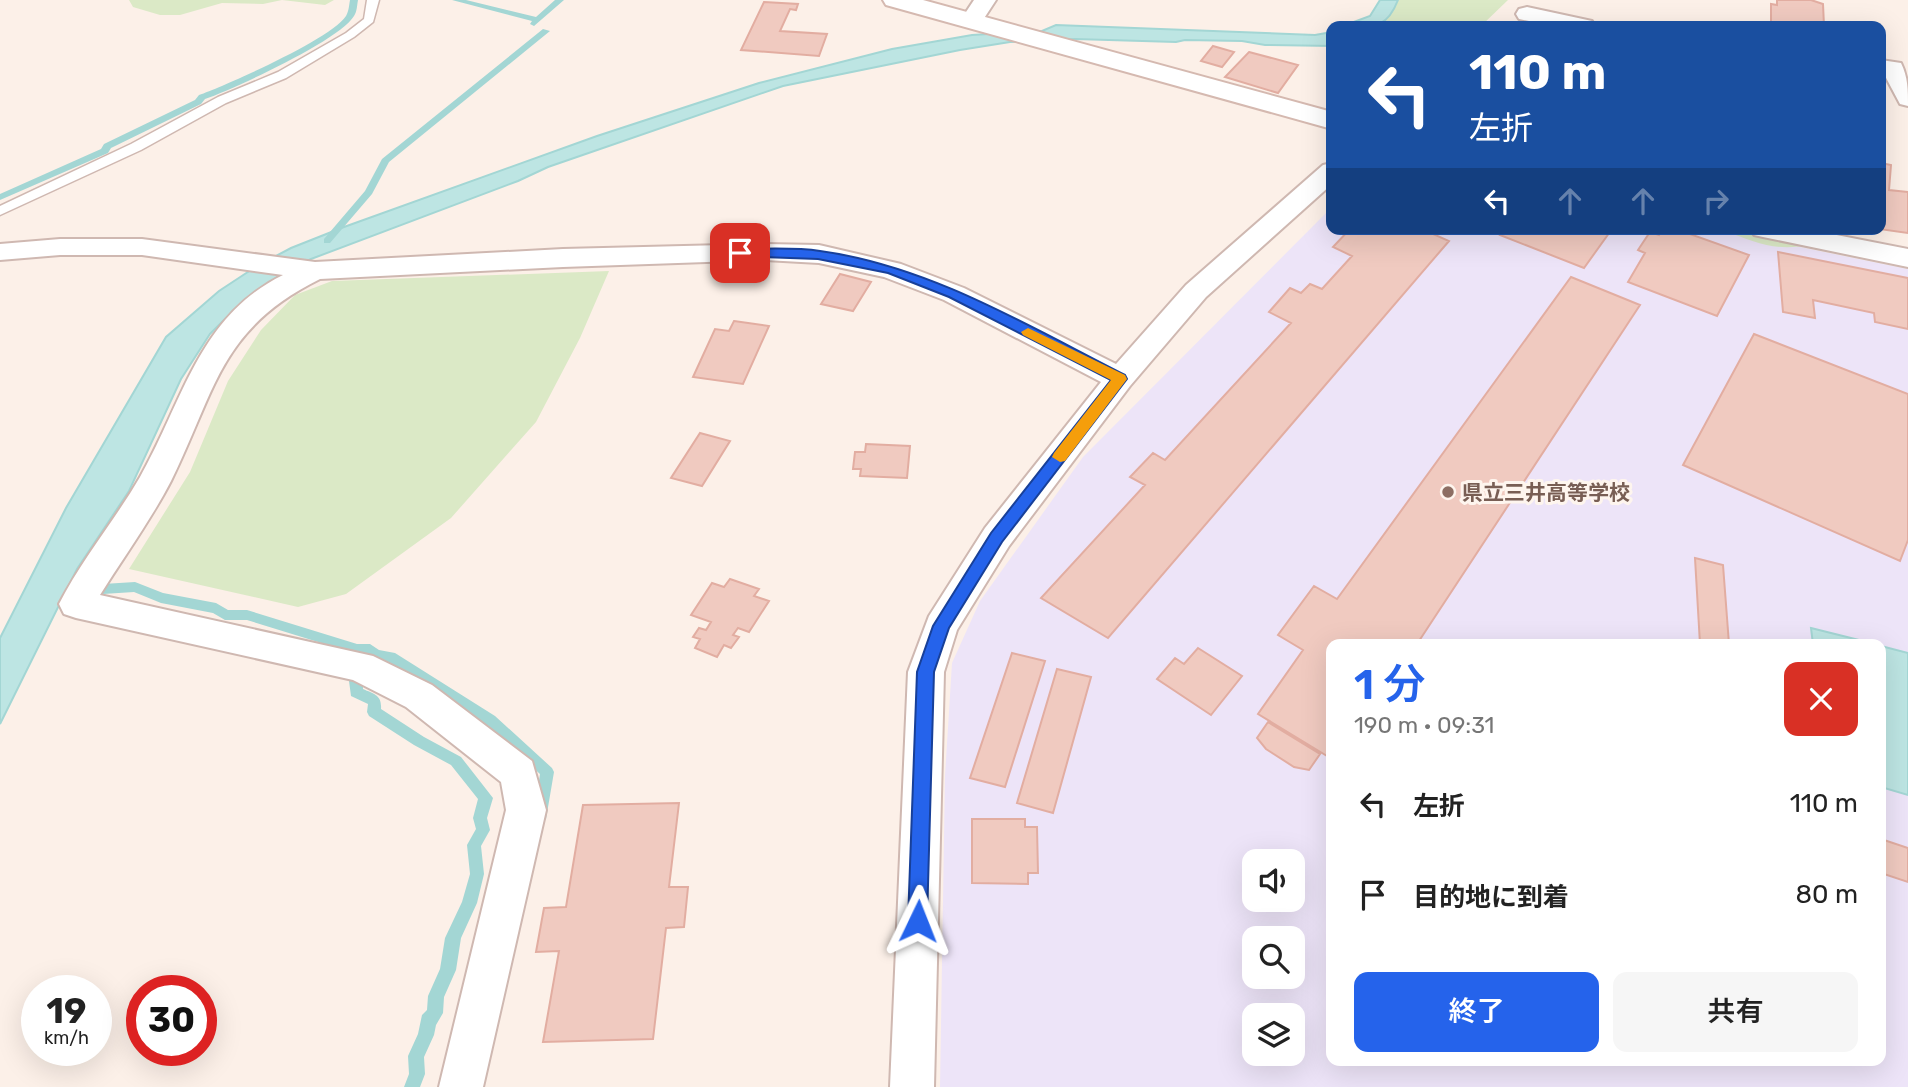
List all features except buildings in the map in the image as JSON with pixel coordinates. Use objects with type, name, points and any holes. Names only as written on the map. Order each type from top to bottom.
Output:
[{"type":"street","points":[[895,0],[978,11],[1326,119]]},
{"type":"street","points":[[1527,13],[1562,21]]},
{"type":"street","points":[[1886,67],[1893,68],[1908,99]]},
{"type":"street","points":[[912,1087],[926,672],[941,626],[997,537],[1120,379],[1196,291],[1326,175]]},
{"type":"street","points":[[1793,235],[1908,258]]},
{"type":"street","points":[[0,252],[60,247],[142,247],[315,271],[563,258],[765,252],[818,254],[891,270],[954,294],[1120,379]]},
{"type":"street","points":[[315,271],[278,289],[244,317],[218,348],[197,386],[155,480],[76,604],[360,667],[419,696],[517,772],[526,810],[461,1087]]},
{"type":"lane","points":[[0,211],[136,147],[222,100],[282,75],[351,34],[369,20],[373,0]]},
{"type":"shaded area","points":[[1326,213],[1326,235],[1741,235],[1908,269],[1908,1087],[940,1087],[945,776],[952,663],[980,601],[1083,457]]},
{"type":"green space","points":[[129,0],[282,0],[263,4],[222,3],[180,15],[160,15],[133,7]]},
{"type":"green space","points":[[282,0],[334,0],[325,5]]},
{"type":"green space","points":[[1387,0],[1508,0],[1486,21],[1381,21]]},
{"type":"green space","points":[[1736,235],[1834,235],[1793,247],[1753,241]]},
{"type":"green space","points":[[609,271],[580,338],[536,422],[451,518],[346,594],[298,607],[129,569],[190,472],[228,381],[261,330],[295,295],[332,281]]},
{"type":"water","points":[[1380,0],[1398,0],[1384,21],[1356,21],[1370,16]]},
{"type":"water","points":[[1056,25],[1315,35],[1326,33],[1326,46],[1185,40],[1075,39],[1010,42],[783,86],[548,167],[518,181],[311,259],[281,274],[239,305],[210,334],[181,379],[129,491],[77,569],[0,724],[0,638],[66,508],[166,337],[219,291],[291,248],[344,227],[597,136],[759,83],[892,49],[972,35],[1042,31]]},
{"type":"water","points":[[1811,628],[1855,639],[1812,639]]},
{"type":"water","points":[[1886,647],[1908,653],[1908,795],[1886,788]]},
{"type":"waterway","points":[[0,197],[105,151],[107,146],[198,102],[202,97],[305,48],[342,24],[350,16],[354,0]]},
{"type":"waterway","points":[[456,0],[537,20]]},
{"type":"waterway","points":[[534,24],[560,0]]},
{"type":"waterway","points":[[327,241],[369,192],[385,161],[546,31]]},
{"type":"waterway","points":[[103,589],[135,587],[161,598],[216,608],[225,615],[247,615],[357,649],[370,649],[375,655],[390,657],[490,720],[547,772],[541,814]]},
{"type":"waterway","points":[[364,670],[356,681],[356,692],[375,701],[374,712],[456,761],[486,798],[480,818],[483,830],[474,845],[477,874],[469,903],[453,938],[448,970],[436,996],[435,1013],[428,1021],[426,1035],[416,1056],[417,1074],[412,1087]]},
{"type":"slow traffic","points":[[1028,332],[1120,379],[1060,457]]},
{"type":"place","name":"県立三井高等学校","points":[[1448,492]]},
{"type":"route","points":[[740,253],[818,254],[891,270],[954,294],[1120,379],[997,537],[941,626],[926,672],[918,921]]}]
